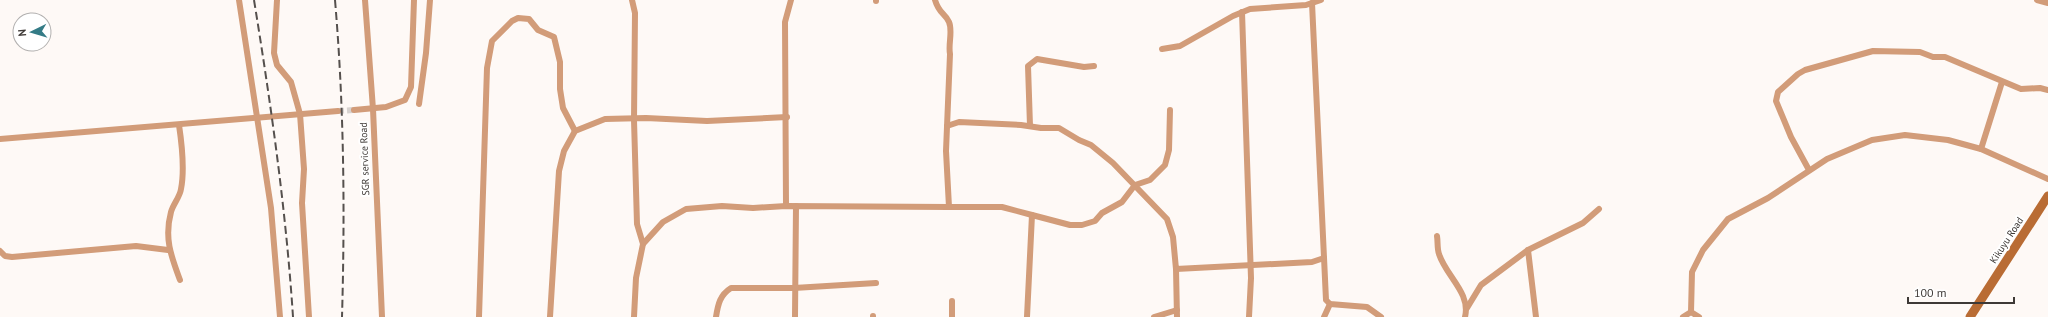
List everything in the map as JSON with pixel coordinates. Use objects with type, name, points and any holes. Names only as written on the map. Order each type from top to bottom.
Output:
[{"type":"main road","name":"Kikuyu Road","points":[[1970,317],[2048,196]]},
{"type":"street","points":[[239,0],[271,208],[280,317]]},
{"type":"street","points":[[277,0],[274,53],[278,65],[291,82],[300,114],[304,169],[302,203],[309,317]]},
{"type":"street","name":"SGR service Road","points":[[365,0],[373,109],[382,317]]},
{"type":"street","points":[[354,110],[373,109],[397,104],[405,100],[411,87],[414,0]]},
{"type":"street","points":[[419,104],[426,53],[430,0]]},
{"type":"street","points":[[632,0],[635,13],[634,120],[637,224],[643,244],[636,278],[634,317]]},
{"type":"street","points":[[786,206],[787,117],[785,22],[791,0]]},
{"type":"street","points":[[935,0],[938,10],[949,21],[950,32],[948,44],[947,126],[949,207]]},
{"type":"street","points":[[1162,49],[1180,46],[1250,9],[1306,6],[1320,0]]},
{"type":"street","points":[[2037,0],[2048,3]]},
{"type":"street","points":[[1314,2],[1326,300],[1330,304],[1367,307],[1380,317]]},
{"type":"street","points":[[1242,12],[1250,266],[1248,317]]},
{"type":"street","points":[[479,317],[487,68],[492,41],[512,21],[518,18],[529,19],[538,30],[554,37],[560,62],[560,89],[563,108],[575,131]]},
{"type":"street","points":[[1809,170],[1791,137],[1776,101],[1778,92],[1805,70],[1873,51],[1894,50],[1920,52],[1933,57],[1945,57],[2021,89],[2040,88],[2048,90]]},
{"type":"street","points":[[1030,126],[1028,66],[1037,59],[1084,67],[1094,66]]},
{"type":"street","points":[[1982,149],[2002,82]]},
{"type":"street","points":[[643,244],[663,222],[686,209],[709,206],[753,208],[786,206],[1002,207],[1070,225],[1082,225],[1095,221],[1102,214],[1122,202],[1135,185],[1150,180],[1165,165],[1169,150],[1170,110]]},
{"type":"street","points":[[0,139],[338,111]]},
{"type":"street","points":[[550,317],[559,171],[564,151],[575,131],[605,119],[634,120],[646,118],[707,121],[787,117]]},
{"type":"street","points":[[947,126],[959,122],[1059,128],[1079,140],[1092,144],[1135,185],[1167,219],[1173,237],[1176,269],[1177,314],[1154,317]]},
{"type":"street","points":[[179,125],[182,144],[181,191],[171,210],[168,250],[180,280]]},
{"type":"street","points":[[1691,312],[1692,272],[1703,250],[1728,219],[1768,198],[1827,159],[1872,140],[1906,135],[1948,140],[1982,149],[2048,178]]},
{"type":"street","points":[[795,317],[794,288],[796,206]]},
{"type":"street","points":[[1465,317],[1467,308],[1481,285],[1528,250],[1583,222],[1599,209]]},
{"type":"street","points":[[1027,317],[1032,215]]},
{"type":"street","points":[[1437,236],[1439,253],[1450,276],[1461,290],[1467,308]]},
{"type":"street","points":[[0,251],[5,256],[12,258],[136,246],[168,250]]},
{"type":"street","points":[[1528,250],[1536,317]]},
{"type":"street","points":[[1176,269],[1312,262],[1324,258]]},
{"type":"street","points":[[716,317],[718,305],[724,293],[732,288],[794,288],[876,283]]},
{"type":"street","points":[[952,301],[952,317]]},
{"type":"street","points":[[1324,317],[1330,304]]},
{"type":"street","points":[[1683,317],[1691,312]]},
{"type":"street","points":[[1691,312],[1699,317]]},
{"type":"tunnel","points":[[338,111],[354,110]]},
{"type":"railway","points":[[254,0],[277,158],[293,317]]},
{"type":"railway","points":[[335,0],[343,158],[342,317]]}]
